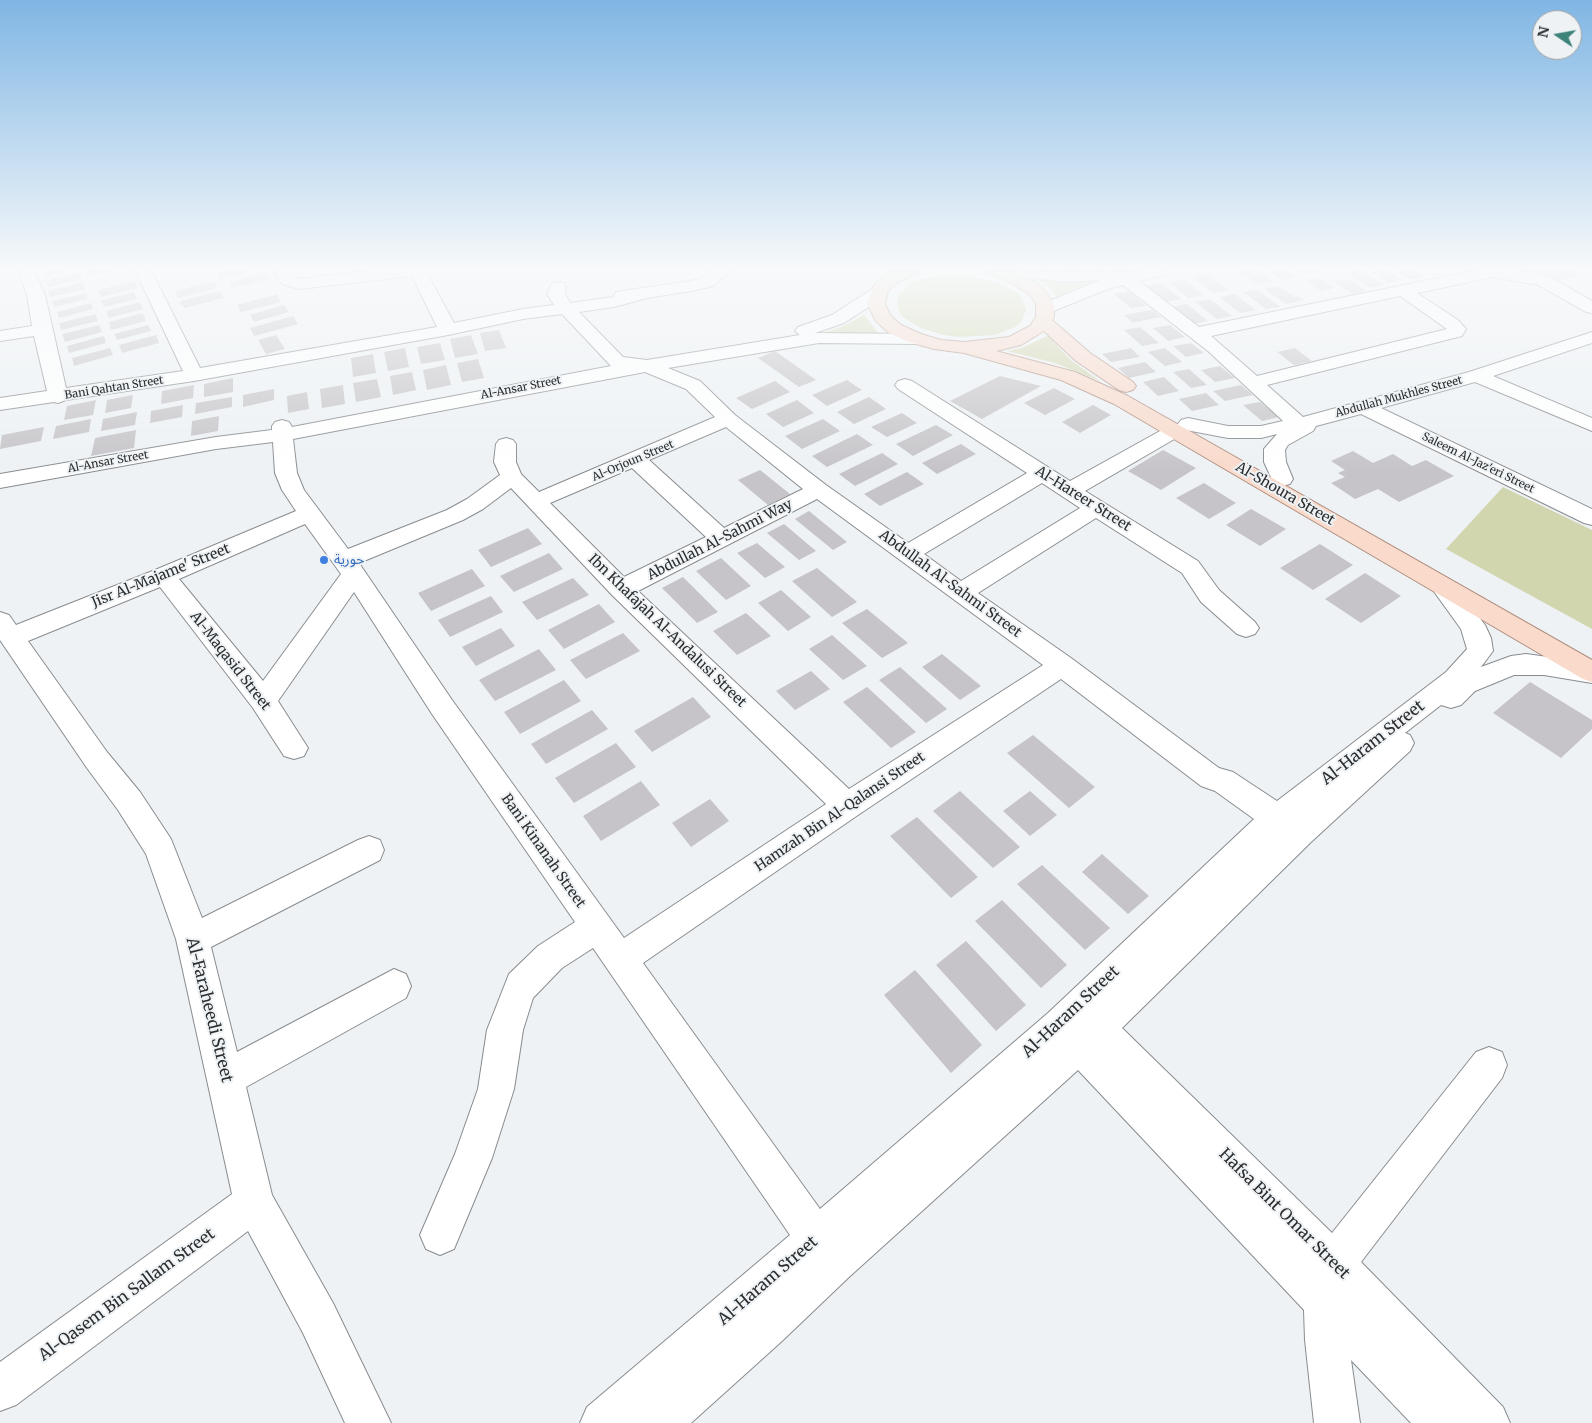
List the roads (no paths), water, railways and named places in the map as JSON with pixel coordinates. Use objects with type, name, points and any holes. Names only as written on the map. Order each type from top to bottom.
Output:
[{"type":"main road","points":[[912,336],[938,345],[965,348],[992,346],[1015,341],[1024,336]]},
{"type":"main road","name":"Al-Shoura Street","points":[[1064,336],[1083,357],[1182,427],[1442,586],[1592,673]]},
{"type":"main road","name":"Al-Shoura Street","points":[[965,348],[1068,376],[1182,427],[1282,479],[1592,653]]},
{"type":"street","points":[[44,336],[58,397]]},
{"type":"street","points":[[176,336],[194,374]]},
{"type":"street","name":"Bani Qahtan Street","points":[[0,404],[58,397],[411,336]]},
{"type":"street","points":[[594,336],[616,362]]},
{"type":"street","points":[[609,336],[629,350],[660,361]]},
{"type":"street","name":"Al-Ansar Street","points":[[0,481],[216,443],[507,387],[660,361],[779,336]]},
{"type":"street","points":[[1201,336],[1306,423]]},
{"type":"street","points":[[1255,382],[1438,336]]},
{"type":"street","name":"Abdullah Mukhles Street","points":[[1182,427],[1246,433],[1306,423],[1476,376],[1592,337]]},
{"type":"street","name":"Al-Ansar Street","points":[[660,361],[819,338],[918,339]]},
{"type":"street","points":[[587,368],[597,357],[601,346]]},
{"type":"street","points":[[692,381],[718,354]]},
{"type":"street","name":"Abdullah Al-Sahmi Street","points":[[616,362],[660,361],[692,381],[728,419],[818,490],[1062,665],[1211,778],[1216,790],[1283,831]]},
{"type":"street","name":"Abdullah Al-Sahmi Street","points":[[660,361],[692,381]]},
{"type":"street","name":"Al-Ansar Street","points":[[507,387],[616,362]]},
{"type":"street","points":[[1476,376],[1592,425]]},
{"type":"street","name":"Al-Hareer Street","points":[[905,384],[1185,564],[1197,576],[1210,596],[1246,628]]},
{"type":"street","name":"Saleem Al-Jaz'eri Street","points":[[1363,407],[1592,518]]},
{"type":"street","name":"Al-Orjoun Street","points":[[536,501],[636,460],[728,419]]},
{"type":"street","name":"Abdullah Mukhles Street","points":[[1282,479],[1275,462],[1274,449],[1281,440],[1306,423]]},
{"type":"street","points":[[1069,491],[1182,427]]},
{"type":"street","name":"Bani Kinanah Street","points":[[282,430],[286,474],[293,490],[308,514],[349,567],[442,707],[825,1251]]},
{"type":"street","name":"Ibn Khafajah Al-Andalusi Street","points":[[506,444],[505,462],[512,477],[621,589],[847,806]]},
{"type":"street","points":[[636,460],[723,539]]},
{"type":"street","points":[[908,553],[1043,474]]},
{"type":"street","points":[[263,701],[349,567],[475,504],[512,477]]},
{"type":"street","name":"Abdullah Al-Sahmi Way","points":[[621,589],[818,490]]},
{"type":"street","points":[[961,592],[1096,508]]},
{"type":"street","name":"Jisr Al-Majame' Street","points":[[6,629],[164,576],[308,514]]},
{"type":"street","name":"Al-Maqasid Street","points":[[164,576],[263,701],[294,748]]},
{"type":"street","name":"Al-Haram Street","points":[[604,1423],[825,1251],[1078,1027],[1283,831],[1455,679],[1480,651],[1478,638],[1472,625],[1442,586]]},
{"type":"street","name":"Al-Faraheedi Street","points":[[6,629],[97,760],[129,800],[160,849],[193,939],[254,1202],[318,1318],[368,1423]]},
{"type":"street","name":"Al-Haram Street","points":[[1283,831],[1466,684],[1511,666],[1526,664],[1592,673]]},
{"type":"street","name":"Hamzah Bin Al-Qalansi Street","points":[[619,960],[847,806],[1062,665]]},
{"type":"street","points":[[193,939],[369,850]]},
{"type":"street","points":[[440,1235],[473,1158],[496,1089],[505,1030],[518,994],[530,975],[550,958],[596,927]]},
{"type":"street","points":[[225,1078],[394,986]]},
{"type":"street","name":"Hafsa Bint Omar Street","points":[[1078,1027],[1329,1282],[1487,1423]]},
{"type":"street","points":[[1338,1423],[1327,1340],[1329,1282],[1489,1065]]},
{"type":"street","name":"Al-Qasem Bin Sallam Street","points":[[0,1389],[254,1202]]},
{"type":"street","name":"Al-Haram Street","points":[[658,1423],[767,1326],[825,1251]]},
{"type":"street","name":"Hafsa Bint Omar Street","points":[[1329,1282],[1442,1423]]},
{"type":"place","name":"حورية","points":[[324,560]]}]
